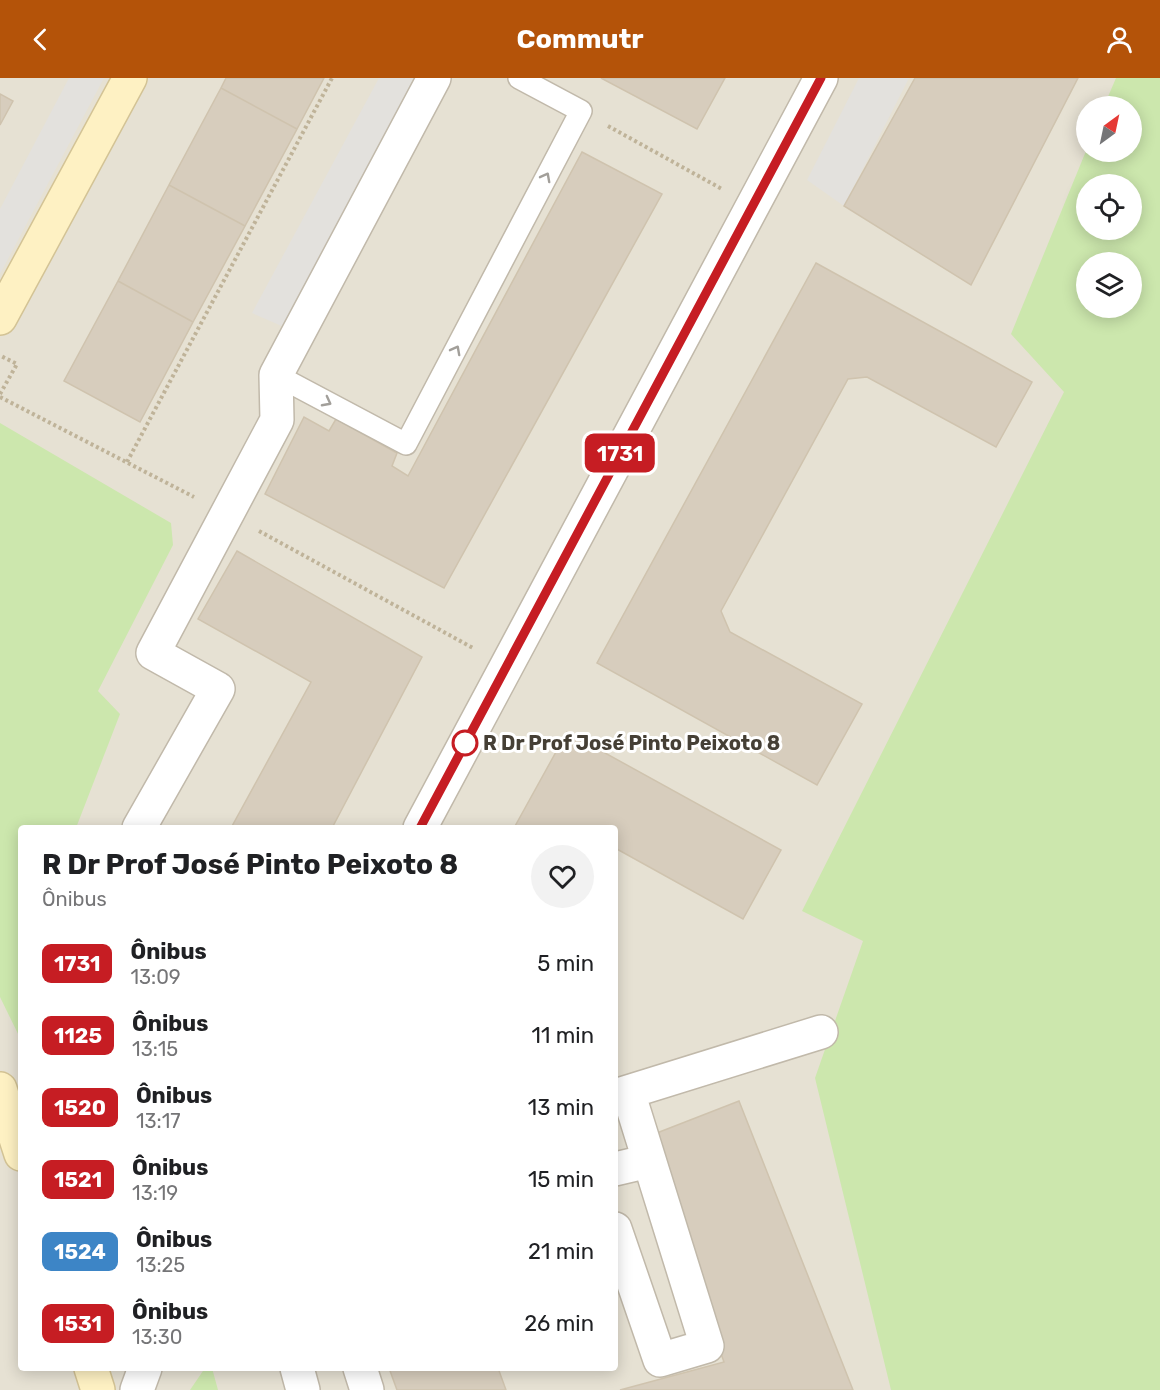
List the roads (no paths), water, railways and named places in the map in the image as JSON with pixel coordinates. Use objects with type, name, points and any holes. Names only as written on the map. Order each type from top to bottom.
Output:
[{"type":"street","points":[[0,318],[130,78]]},
{"type":"street","points":[[141,825],[218,689],[153,653],[277,420],[276,375],[434,78]]},
{"type":"street","points":[[422,825],[821,78]]},
{"type":"street","points":[[618,1238],[660,1360],[707,1346],[649,1161],[621,1094],[821,1032]]},
{"type":"street","points":[[0,1089],[18,1145]]},
{"type":"street","points":[[618,1168],[649,1161]]},
{"type":"street","points":[[92,1371],[98,1390]]},
{"type":"street","points":[[136,1390],[144,1371]]},
{"type":"street","points":[[298,1371],[303,1390]]},
{"type":"street","points":[[361,1371],[367,1390]]},
{"type":"lane","points":[[276,375],[406,444],[581,111],[519,78]]},
{"type":"place","name":"R Dr Prof José Pinto Peixoto 8","points":[[465,743]]}]
